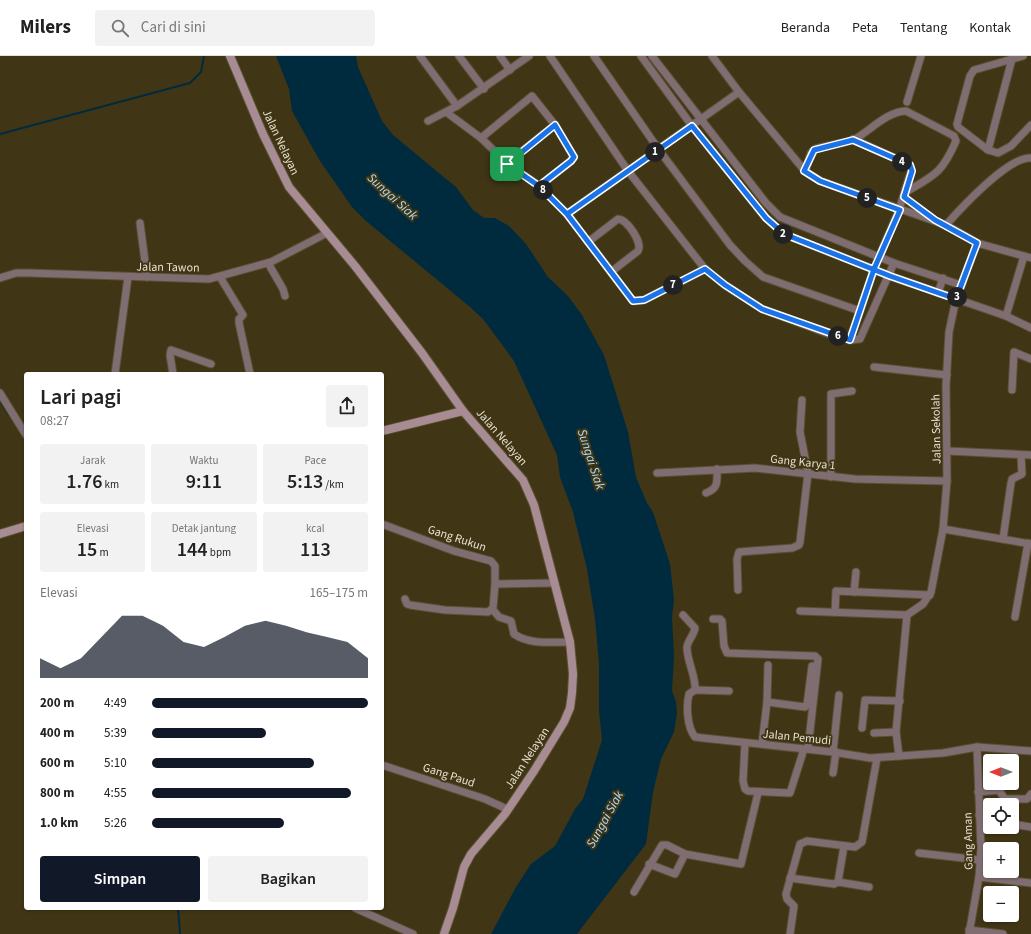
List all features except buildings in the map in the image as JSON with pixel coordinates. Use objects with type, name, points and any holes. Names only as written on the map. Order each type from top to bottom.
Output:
[{"type":"main road","name":"Jalan Nelayan","points":[[230,56],[243,88],[290,187],[422,352],[463,411],[523,480],[534,505],[570,642],[573,674],[570,708],[556,736],[507,809],[468,860],[444,934]]},
{"type":"main road","points":[[384,431],[463,411]]},
{"type":"main road","points":[[0,534],[24,527]]},
{"type":"street","points":[[420,56],[457,106]]},
{"type":"street","points":[[459,56],[484,89]]},
{"type":"street","points":[[500,56],[510,70]]},
{"type":"street","points":[[428,121],[457,106],[484,89],[529,56]]},
{"type":"street","points":[[550,56],[628,171],[705,269],[725,285],[762,309],[850,340],[857,340],[862,337],[890,276],[894,263]]},
{"type":"street","points":[[594,56],[658,150],[730,245],[745,261],[763,277],[860,311]]},
{"type":"street","points":[[642,56],[692,126],[774,227],[784,234],[890,276],[1006,316],[1031,328]]},
{"type":"street","points":[[652,56],[700,120],[766,203],[780,217],[894,263],[961,285]]},
{"type":"street","points":[[712,56],[739,92],[804,171],[820,181],[900,210],[935,220],[977,243],[1028,257],[1006,316]]},
{"type":"street","points":[[907,102],[921,56]]},
{"type":"street","points":[[1023,56],[974,70],[970,76],[958,120],[958,127],[988,150],[998,153],[1028,136],[1031,125]]},
{"type":"street","points":[[988,150],[1012,59]]},
{"type":"street","points":[[567,214],[739,92]]},
{"type":"street","points":[[481,138],[532,96],[555,125],[574,157],[539,186]]},
{"type":"street","points":[[804,171],[811,153],[816,148],[853,140],[897,112],[906,111],[956,138],[948,160],[937,174],[905,195]]},
{"type":"street","points":[[446,112],[481,138],[507,164],[539,186],[567,214],[635,302],[644,300],[705,269]]},
{"type":"street","points":[[507,164],[555,125]]},
{"type":"street","points":[[850,340],[879,256],[900,210],[911,167],[853,140]]},
{"type":"street","points":[[946,225],[998,174],[1021,160],[1031,158]]},
{"type":"street","points":[[905,195],[935,220]]},
{"type":"street","points":[[774,227],[780,217]]},
{"type":"street","points":[[588,242],[618,219],[625,221],[640,242],[640,246],[638,251],[611,272]]},
{"type":"street","points":[[140,223],[147,277]]},
{"type":"street","name":"Jalan Tawon","points":[[0,278],[16,273],[197,280],[220,277],[268,263],[327,233]]},
{"type":"street","name":"Jalan Sekolah","points":[[930,595],[942,529],[947,481],[947,375],[949,332],[956,299],[977,243]]},
{"type":"street","points":[[268,263],[283,289],[284,296]]},
{"type":"street","points":[[115,372],[128,277]]},
{"type":"street","points":[[220,277],[243,315],[239,320],[239,323],[250,372]]},
{"type":"street","points":[[938,293],[943,278]]},
{"type":"street","points":[[172,372],[171,350],[211,364]]},
{"type":"street","points":[[1012,390],[1015,352],[1031,358]]},
{"type":"street","points":[[874,368],[947,375]]},
{"type":"street","points":[[831,477],[831,394],[852,391]]},
{"type":"street","points":[[0,393],[24,431]]},
{"type":"street","points":[[738,590],[737,559],[739,552],[792,548],[799,545],[808,473],[800,432],[802,400]]},
{"type":"street","points":[[948,451],[1021,455],[1031,453]]},
{"type":"street","points":[[1003,539],[1012,479],[1020,476],[1023,471],[1021,455]]},
{"type":"street","name":"Gang Karya 1","points":[[657,473],[755,468],[808,473],[831,477],[947,481]]},
{"type":"street","points":[[706,493],[714,490],[716,487],[717,469]]},
{"type":"street","name":"Gang Rukun","points":[[384,525],[454,551],[491,561],[495,566],[493,610]]},
{"type":"street","points":[[942,529],[1030,543],[1015,617]]},
{"type":"street","points":[[854,592],[856,572]]},
{"type":"street","points":[[495,584],[555,583]]},
{"type":"street","points":[[835,612],[836,591],[930,595]]},
{"type":"street","points":[[800,611],[907,614],[923,604],[930,595]]},
{"type":"street","points":[[405,599],[410,605],[445,610],[488,612],[493,610],[499,617],[511,621],[514,634],[520,638],[537,642],[570,642]]},
{"type":"street","points":[[900,756],[896,732],[907,614]]},
{"type":"street","points":[[683,615],[695,628],[687,650],[690,667],[696,679],[695,690],[729,691]]},
{"type":"street","points":[[713,619],[720,619],[722,621],[724,646],[727,653],[815,656],[818,659],[806,749],[790,793],[758,793],[748,791],[744,785],[745,743]]},
{"type":"street","points":[[762,744],[767,702],[768,665]]},
{"type":"street","points":[[767,702],[805,707],[807,705],[812,666]]},
{"type":"street","name":"Jalan Pemudi","points":[[695,690],[689,694],[688,700],[690,727],[695,737],[877,758],[942,754],[977,747],[1031,751]]},
{"type":"street","points":[[833,773],[839,695]]},
{"type":"street","points":[[862,728],[865,700],[900,701]]},
{"type":"street","points":[[874,733],[896,732]]},
{"type":"street","name":"Gang Aman","points":[[969,932],[979,877],[980,860],[977,747]]},
{"type":"street","points":[[790,934],[794,906],[786,894],[800,844],[804,842],[855,847],[862,842],[877,758]]},
{"type":"street","name":"Gang Paud","points":[[384,766],[485,799],[507,809]]},
{"type":"street","points":[[978,792],[999,790],[1004,798],[1007,799],[1027,799],[1031,794]]},
{"type":"street","points":[[634,892],[649,864],[662,845],[667,845],[685,854],[741,864],[758,793]]},
{"type":"street","points":[[979,815],[983,816]]},
{"type":"street","points":[[1019,825],[1031,827]]},
{"type":"street","points":[[838,882],[844,846]]},
{"type":"street","points":[[919,853],[980,860]]},
{"type":"street","points":[[649,864],[675,874],[685,854]]},
{"type":"street","points":[[979,877],[1031,883]]},
{"type":"street","points":[[790,878],[834,884],[838,882],[869,887]]},
{"type":"street","points":[[359,910],[413,934]]},
{"type":"street","points":[[969,932],[1003,934]]},
{"type":"water","name":"Sungai Siak","points":[[276,56],[356,56],[358,67],[382,121],[393,135],[456,187],[473,210],[484,218],[495,218],[509,226],[526,244],[548,277],[568,296],[582,315],[604,355],[628,432],[636,477],[647,503],[653,512],[670,564],[674,600],[672,617],[674,656],[672,691],[676,702],[677,713],[674,732],[661,759],[653,792],[646,844],[577,934],[491,934],[516,887],[531,864],[555,846],[575,809],[583,799],[602,740],[599,711],[599,664],[595,619],[587,569],[573,512],[560,477],[557,455],[514,361],[483,319],[366,221],[352,207],[320,161],[292,111],[289,89]]},
{"type":"waterway","points":[[0,134],[190,83],[201,72],[204,56]]},
{"type":"waterway","points":[[0,401],[9,415]]},
{"type":"waterway","points":[[178,910],[180,934]]},
{"type":"route","points":[[507,164],[539,186],[567,214],[692,126],[766,218],[774,227],[784,234],[874,269],[890,276],[956,299],[977,243],[935,220],[904,197],[912,171],[910,165],[853,140],[816,148],[811,153],[804,171],[820,181],[900,210],[874,269],[850,340],[832,335],[762,309],[725,285],[705,269],[644,300],[636,302],[633,301],[567,214],[539,186],[574,157],[555,125],[507,164]]}]
